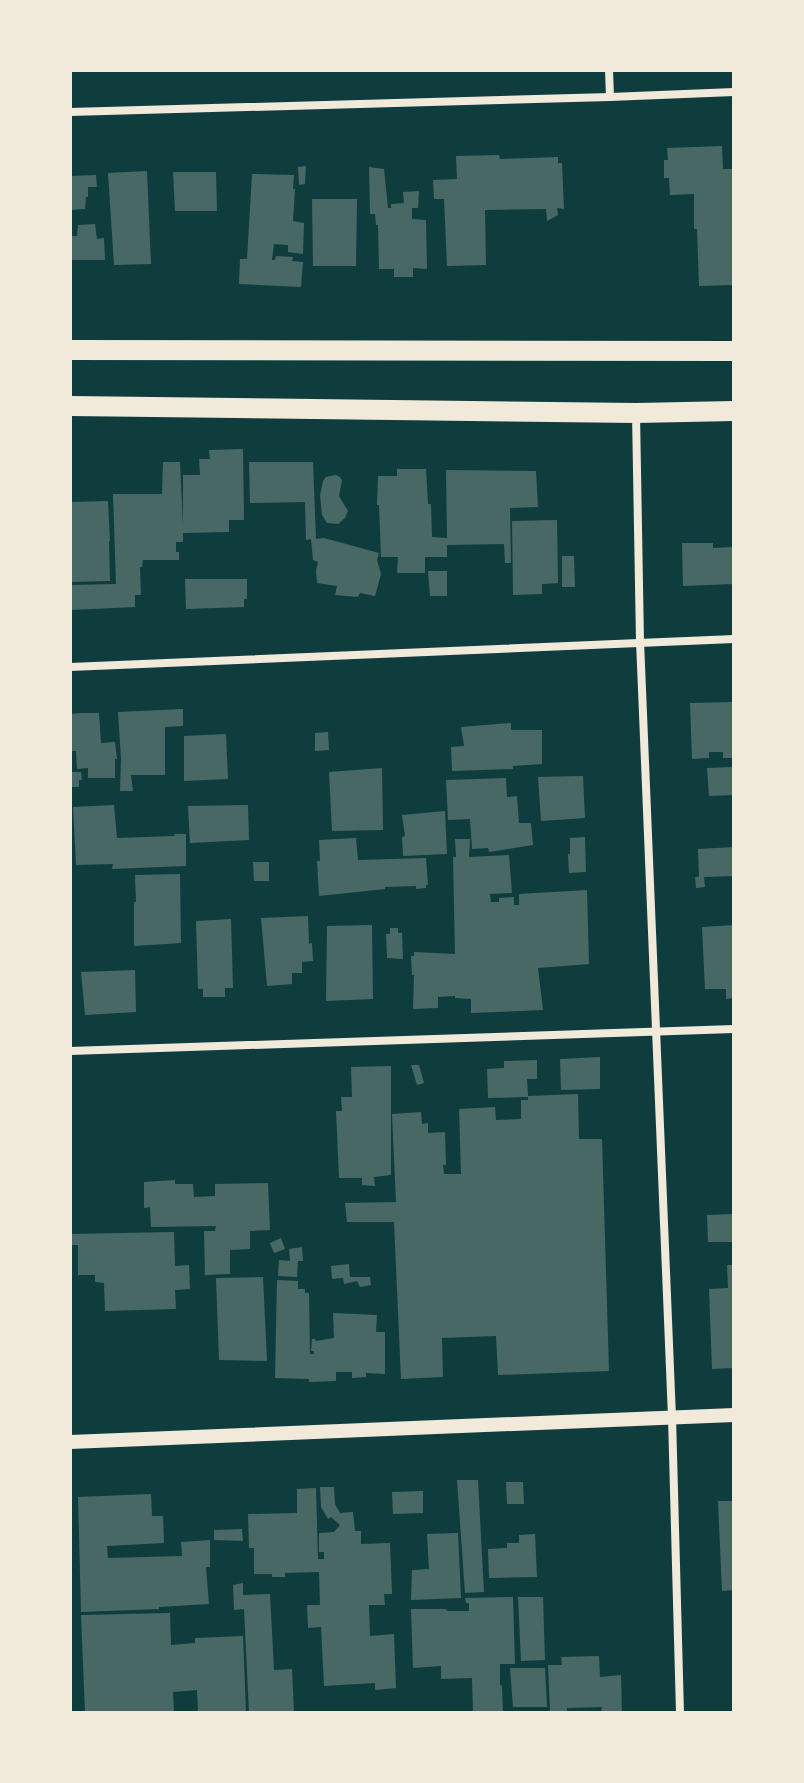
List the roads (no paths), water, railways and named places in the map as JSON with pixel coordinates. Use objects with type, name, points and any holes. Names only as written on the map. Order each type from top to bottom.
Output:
[{"type":"main road","points":[[70,350],[734,351]]},
{"type":"main road","points":[[70,406],[636,413],[734,411]]},
{"type":"street","points":[[609,70],[610,97]]},
{"type":"street","points":[[70,112],[734,92]]},
{"type":"street","points":[[636,413],[640,641],[658,1031],[680,1713]]},
{"type":"street","points":[[70,667],[734,639]]},
{"type":"street","points":[[70,1051],[734,1029]]},
{"type":"street","points":[[70,1442],[734,1415]]}]
